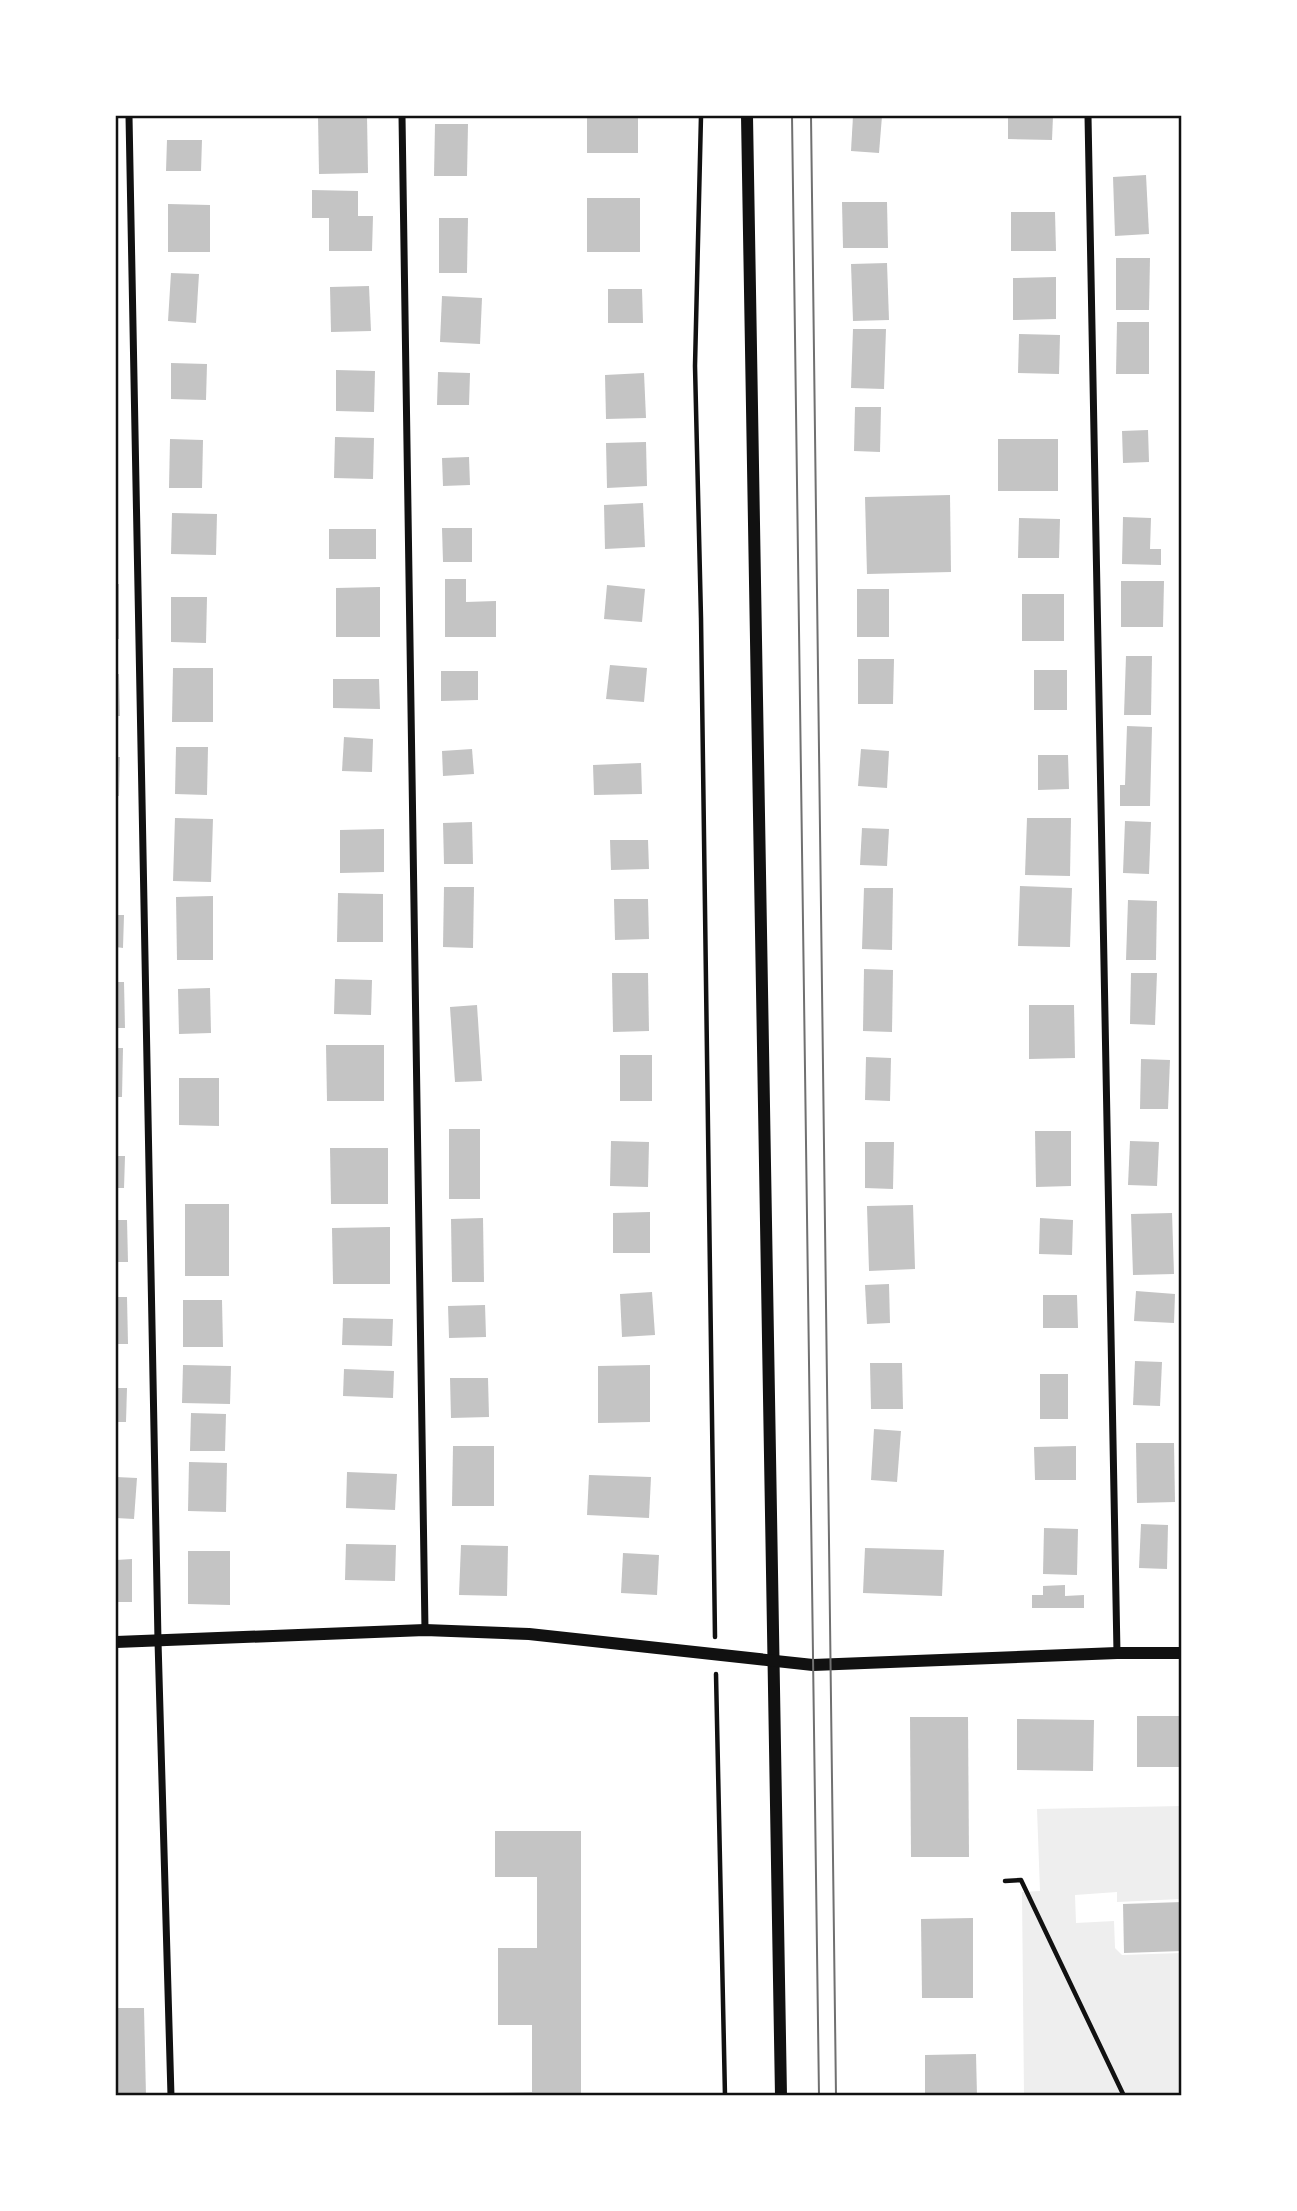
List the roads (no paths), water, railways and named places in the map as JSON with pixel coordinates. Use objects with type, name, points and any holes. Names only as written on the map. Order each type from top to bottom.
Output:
[{"type":"street","points":[[129,116],[158,1641],[171,2095]]},
{"type":"street","points":[[402,116],[425,1630]]},
{"type":"street","points":[[747,116],[781,2095]]},
{"type":"street","points":[[1088,116],[1117,1653]]},
{"type":"street","points":[[116,1642],[425,1630],[528,1633],[813,1665],[1181,1653]]},
{"type":"tram line","points":[[792,116],[819,2096]]},
{"type":"tram line","points":[[811,116],[836,2096]]}]
